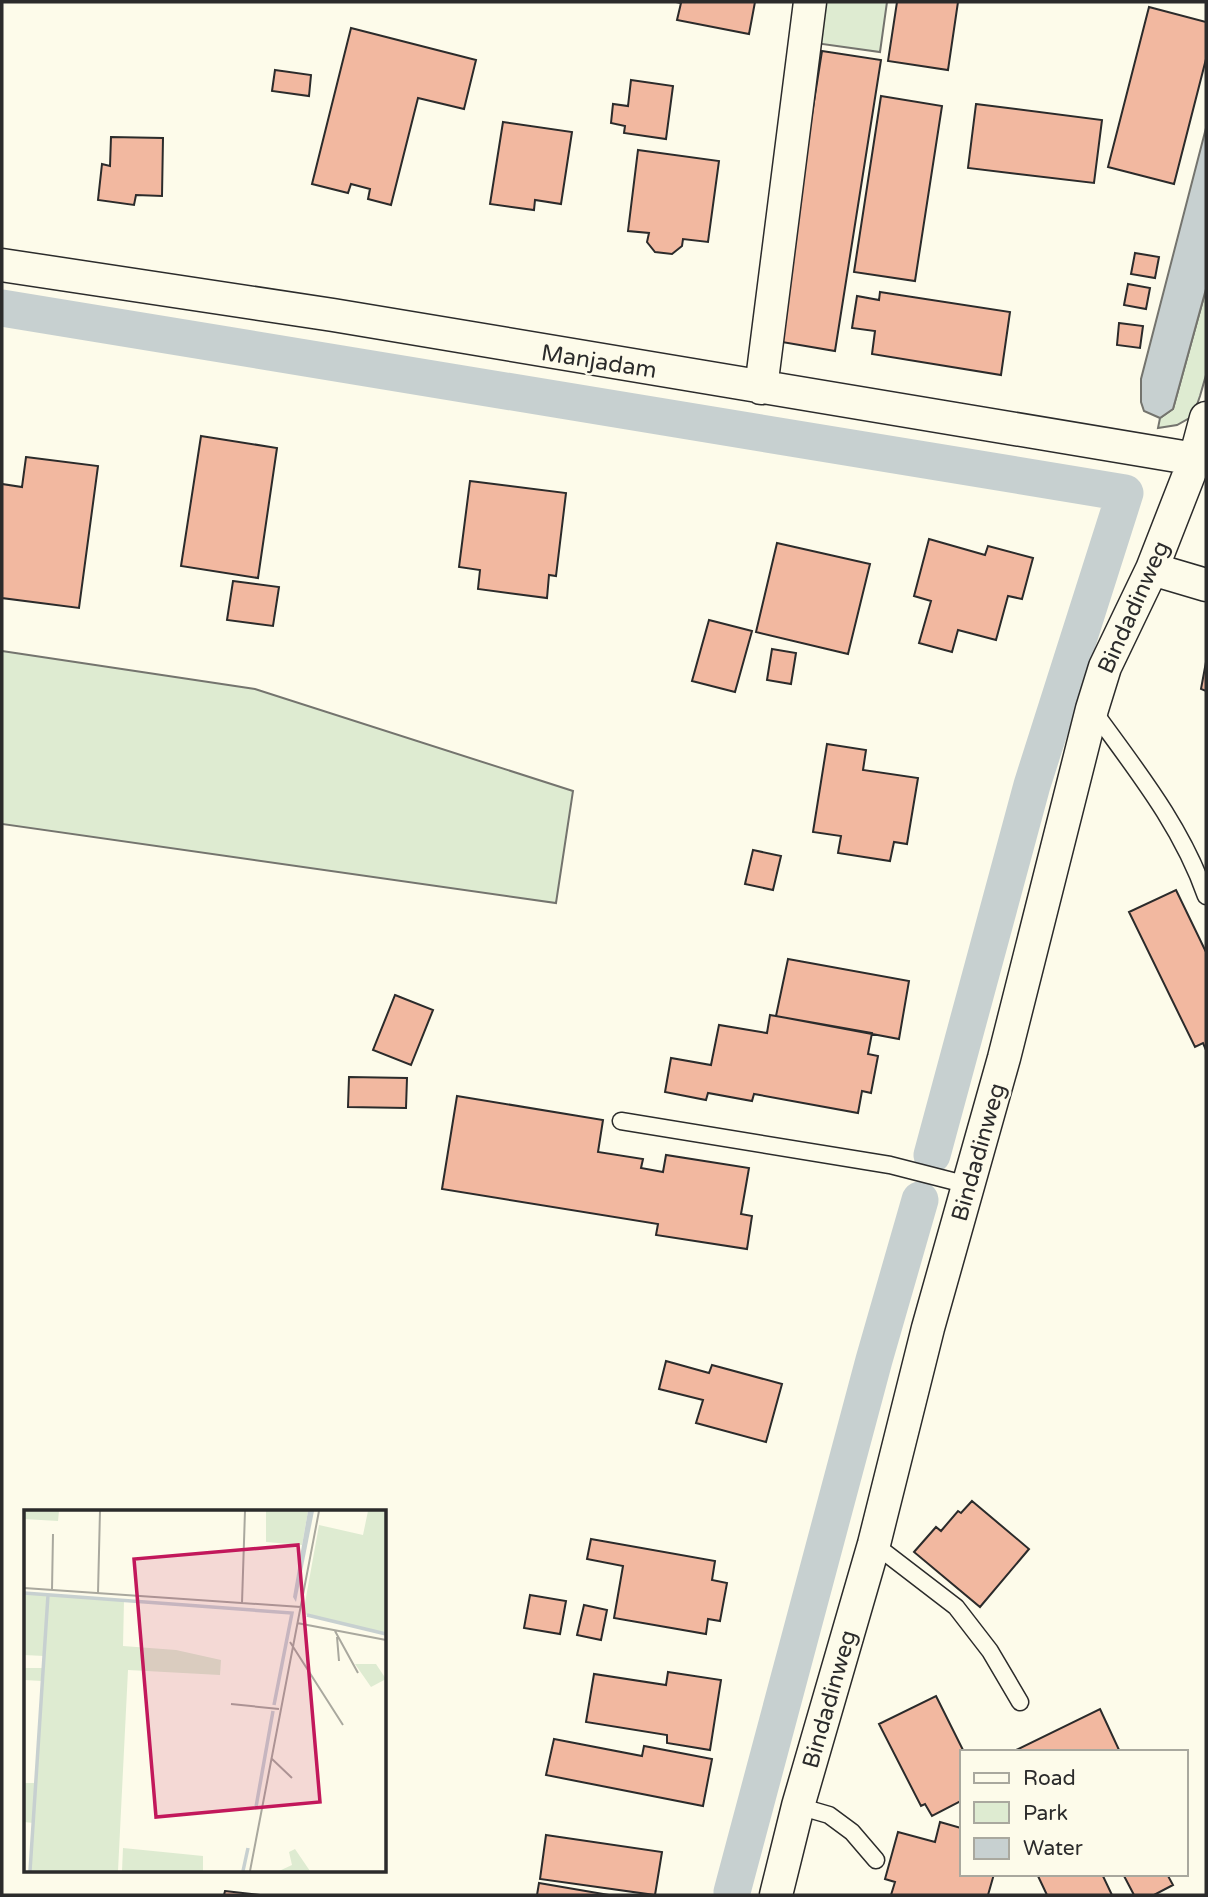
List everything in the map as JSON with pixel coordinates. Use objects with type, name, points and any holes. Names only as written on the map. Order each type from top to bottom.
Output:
[{"type":"street","points":[[761,388],[810,2]]},
{"type":"street","name":"Manjadam","points":[[2,265],[332,316],[1195,459]]},
{"type":"street","name":"Bindadinweg","points":[[776,1895],[798,1806],[874,1544],[928,1328],[1004,1058],[1091,709],[1105,667],[1152,569],[1195,459],[1206,418]]},
{"type":"street","points":[[1152,569],[1206,585]]},
{"type":"lane","points":[[1091,709],[1165,811],[1196,867],[1206,896]]},
{"type":"lane","points":[[621,1121],[890,1165],[968,1185]]},
{"type":"lane","points":[[874,1544],[956,1606],[990,1651],[1020,1702]]},
{"type":"lane","points":[[798,1806],[829,1815],[852,1832],[876,1860]]},
{"type":"green space","points":[[820,2],[887,2],[880,52],[815,43]]},
{"type":"green space","points":[[1206,289],[1206,375],[1200,396],[1193,416],[1177,425],[1158,428],[1160,418],[1173,409]]},
{"type":"green space","points":[[2,651],[255,689],[573,791],[556,903],[2,824]]},
{"type":"water","points":[[1206,128],[1206,289],[1173,409],[1160,418],[1144,411],[1141,402],[1141,379]]},
{"type":"building","points":[[676,2],[755,2],[749,34],[677,20],[681,3]]},
{"type":"building","points":[[897,2],[958,2],[948,70],[888,61]]},
{"type":"building","points":[[1149,7],[1206,22],[1206,59],[1174,184],[1108,167]]},
{"type":"building","points":[[351,28],[476,60],[464,109],[418,98],[391,205],[368,199],[370,189],[351,184],[348,193],[312,184]]},
{"type":"building","points":[[822,51],[881,60],[835,351],[776,341]]},
{"type":"building","points":[[275,70],[311,75],[309,96],[272,91]]},
{"type":"building","points":[[631,80],[673,86],[666,139],[624,133],[625,126],[611,123],[613,104],[628,106]]},
{"type":"building","points":[[881,96],[942,106],[915,281],[854,272]]},
{"type":"building","points":[[976,104],[1102,120],[1094,183],[968,168]]},
{"type":"building","points":[[503,122],[572,132],[561,204],[535,200],[534,210],[490,204]]},
{"type":"building","points":[[111,137],[163,138],[162,196],[136,195],[134,205],[98,200],[102,164],[110,166]]},
{"type":"building","points":[[638,150],[719,161],[708,242],[683,239],[682,246],[672,254],[655,252],[647,242],[649,233],[628,231]]},
{"type":"building","points":[[1135,253],[1159,257],[1155,278],[1131,274]]},
{"type":"building","points":[[1128,284],[1150,288],[1146,309],[1124,305]]},
{"type":"building","points":[[880,292],[1010,312],[1001,375],[872,354],[875,331],[852,328],[857,296],[879,300]]},
{"type":"building","points":[[1119,323],[1143,326],[1140,348],[1117,345]]},
{"type":"building","points":[[201,436],[277,448],[258,578],[181,566]]},
{"type":"building","points":[[26,457],[98,466],[79,608],[2,598],[2,484],[22,487]]},
{"type":"building","points":[[470,481],[566,493],[556,576],[549,575],[547,598],[478,589],[480,570],[459,567]]},
{"type":"building","points":[[929,539],[985,555],[988,546],[1033,558],[1022,599],[1008,596],[996,640],[958,630],[952,652],[919,643],[931,601],[914,596]]},
{"type":"building","points":[[777,543],[870,564],[848,654],[756,632]]},
{"type":"building","points":[[233,581],[279,587],[273,626],[227,620]]},
{"type":"building","points":[[709,620],[752,631],[735,692],[692,681]]},
{"type":"building","points":[[772,649],[796,653],[791,684],[767,680]]},
{"type":"building","points":[[1206,662],[1206,691],[1201,689]]},
{"type":"building","points":[[827,744],[866,750],[863,770],[918,778],[907,844],[894,842],[890,861],[838,853],[841,836],[813,832]]},
{"type":"building","points":[[753,850],[781,856],[773,890],[745,884]]},
{"type":"building","points":[[1176,890],[1206,952],[1206,1050],[1203,1043],[1195,1047],[1129,912]]},
{"type":"building","points":[[788,959],[909,981],[899,1039],[776,1016]]},
{"type":"building","points":[[395,995],[433,1010],[411,1065],[373,1050]]},
{"type":"building","points":[[770,1015],[872,1033],[868,1054],[878,1056],[871,1093],[862,1091],[858,1113],[754,1094],[752,1101],[708,1093],[706,1100],[665,1092],[671,1058],[711,1065],[719,1025],[767,1033]]},
{"type":"building","points":[[349,1077],[407,1078],[406,1108],[348,1107]]},
{"type":"building","points":[[457,1096],[603,1120],[598,1152],[643,1159],[641,1168],[663,1172],[666,1155],[749,1168],[741,1214],[752,1216],[747,1249],[656,1235],[658,1224],[442,1189]]},
{"type":"building","points":[[666,1361],[709,1373],[712,1365],[782,1384],[766,1442],[696,1423],[703,1400],[659,1389]]},
{"type":"building","points":[[972,1501],[1029,1549],[980,1607],[914,1552],[936,1527],[941,1531],[958,1511],[961,1513]]},
{"type":"building","points":[[591,1539],[715,1561],[712,1580],[727,1583],[720,1621],[708,1619],[706,1634],[614,1618],[623,1566],[587,1559]]},
{"type":"building","points":[[530,1595],[566,1601],[560,1634],[524,1628]]},
{"type":"building","points":[[584,1605],[607,1610],[601,1640],[577,1635]]},
{"type":"building","points":[[668,1672],[721,1680],[710,1750],[667,1743],[667,1735],[586,1722],[594,1674],[666,1685]]},
{"type":"building","points":[[936,1696],[963,1750],[960,1750],[960,1802],[932,1816],[925,1804],[921,1806],[879,1724]]},
{"type":"building","points":[[1100,1709],[1119,1750],[1016,1750]]},
{"type":"building","points":[[554,1739],[642,1756],[644,1746],[712,1759],[703,1806],[546,1775]]},
{"type":"building","points":[[940,1822],[960,1828],[960,1876],[993,1876],[988,1895],[891,1895],[895,1882],[885,1879],[898,1832],[935,1842]]},
{"type":"building","points":[[546,1835],[662,1852],[655,1895],[540,1879]]},
{"type":"building","points":[[1038,1876],[1103,1876],[1112,1895],[1047,1895]]},
{"type":"building","points":[[1124,1876],[1168,1876],[1173,1885],[1154,1895],[1134,1895]]},
{"type":"building","points":[[539,1883],[609,1895],[537,1895]]},
{"type":"building","points":[[225,1891],[260,1895],[224,1895]]},
{"type":"waterway","points":[[2,308],[1125,493],[1032,785],[932,1155]]},
{"type":"waterway","points":[[732,1892],[874,1360],[920,1200]]}]
